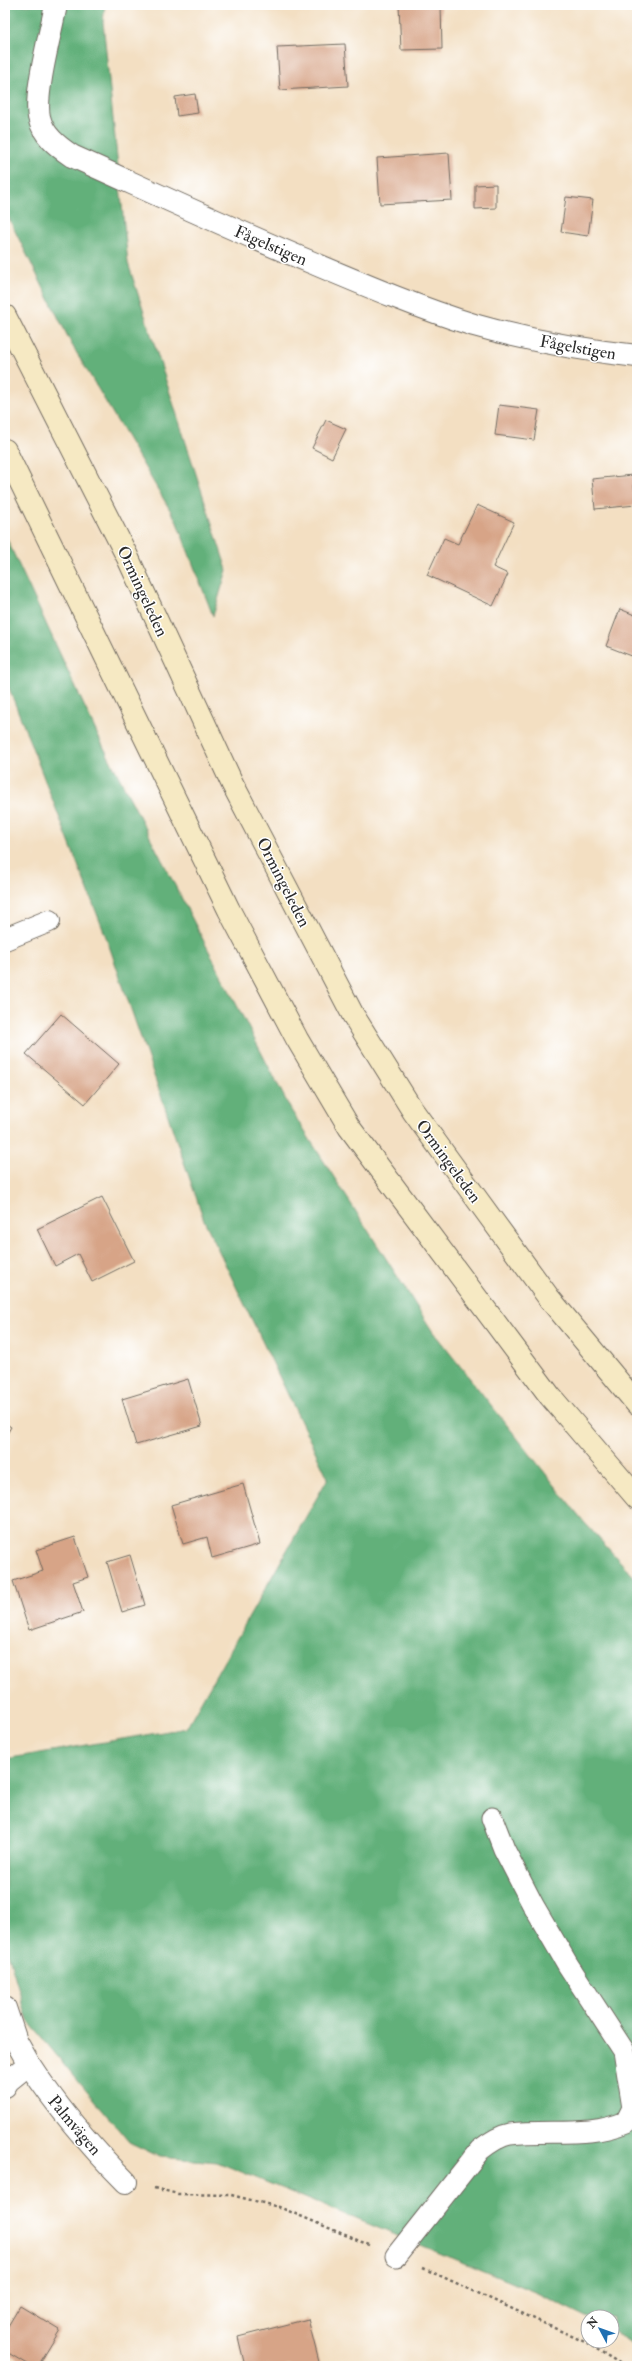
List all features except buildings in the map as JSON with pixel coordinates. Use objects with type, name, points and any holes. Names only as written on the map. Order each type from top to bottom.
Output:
[{"type":"main road","name":"Ormingeleden","points":[[5,316],[127,556],[232,783],[353,1015],[413,1111],[478,1202],[549,1298],[637,1404]]},
{"type":"main road","points":[[5,450],[229,910],[297,1039],[349,1127],[550,1396],[637,1498]]},
{"type":"street","name":"Fågelstigen","points":[[56,5],[38,100],[39,117],[45,132],[56,146],[72,156],[291,254],[364,284],[472,324],[514,335],[598,352],[637,356]]},
{"type":"street","points":[[5,939],[49,921]]},
{"type":"street","name":"Palmvägen","points":[[5,2008],[16,2041],[29,2064],[53,2100],[93,2149],[126,2182]]},
{"type":"street","points":[[5,2086],[8,2081],[29,2064]]},
{"type":"lane","points":[[396,2256],[480,2150],[493,2141],[509,2134],[610,2128],[626,2122],[633,2108],[624,2051],[568,1965],[533,1905],[504,1849],[492,1818]]},
{"type":"green space","points":[[5,5],[105,5],[103,22],[128,263],[227,570],[213,616],[176,520],[72,345],[5,211]]},
{"type":"green space","points":[[5,535],[100,740],[291,1110],[433,1332],[584,1522],[637,1580],[637,2349],[620,2336],[620,2309],[580,2309],[580,2314],[537,2293],[217,2162],[160,2157],[129,2142],[28,2021],[5,1943],[5,1759],[186,1728],[328,1478],[204,1220],[106,937],[5,678]]}]
